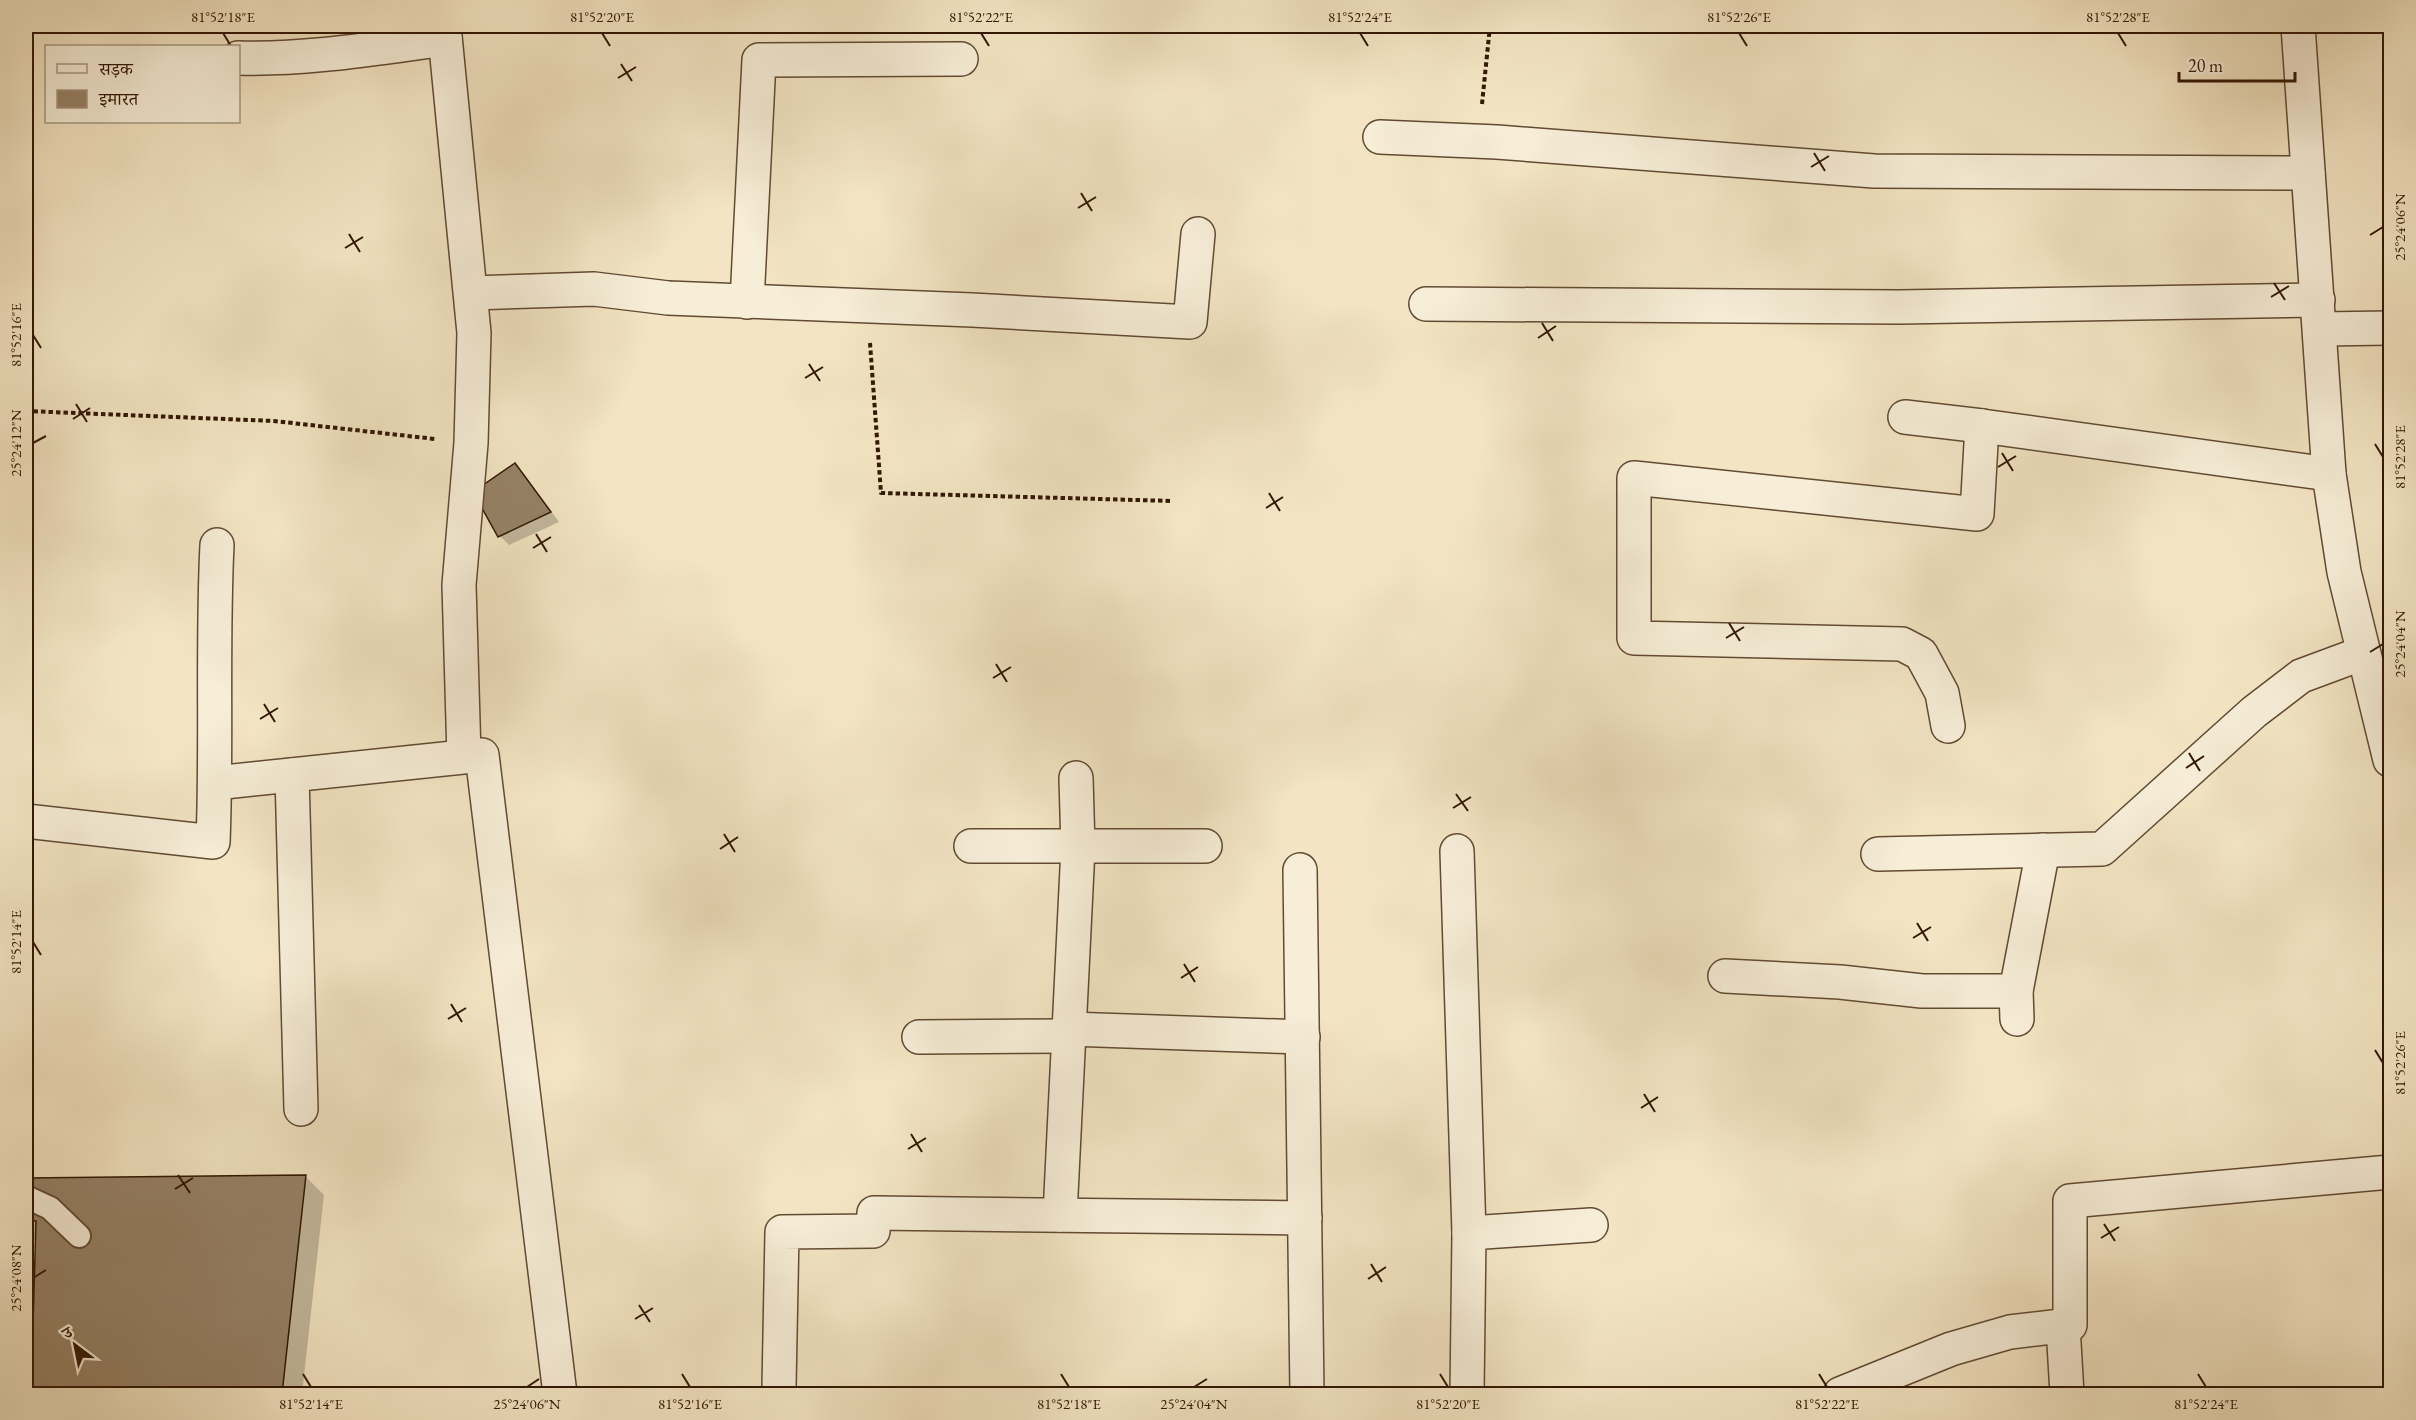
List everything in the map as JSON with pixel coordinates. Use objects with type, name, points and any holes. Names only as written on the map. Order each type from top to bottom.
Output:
[{"type":"street","points":[[2298,26],[2329,474],[2344,572],[2374,670],[2391,760]]},
{"type":"street","points":[[240,58],[263,59],[364,50],[445,32],[474,333],[471,443],[459,585],[464,756]]},
{"type":"street","points":[[747,302],[759,60],[961,59]]},
{"type":"street","points":[[1380,137],[1478,141],[1874,171],[2307,172]]},
{"type":"street","points":[[471,293],[594,290],[668,298],[1190,322],[1198,234]]},
{"type":"street","points":[[1426,304],[2319,314],[2391,328]]},
{"type":"street","points":[[1905,417],[2329,474]]},
{"type":"street","points":[[1948,726],[1942,693],[1921,654],[1902,644],[1634,638],[1634,478],[1977,514],[1982,426]]},
{"type":"street","points":[[26,821],[213,842],[217,545]]},
{"type":"street","points":[[1878,854],[2102,849],[2254,712],[2301,676],[2374,670]]},
{"type":"street","points":[[215,783],[482,755],[560,1395]]},
{"type":"street","points":[[292,775],[301,1109]]},
{"type":"street","points":[[1060,1215],[1078,848],[1076,778]]},
{"type":"street","points":[[971,846],[1078,848],[1205,846]]},
{"type":"street","points":[[1725,976],[1840,982],[2017,1005],[2043,850]]},
{"type":"street","points":[[1457,851],[1469,1233],[1467,1395]]},
{"type":"street","points":[[1300,870],[1307,1395]]},
{"type":"street","points":[[918,1037],[1068,1032],[1303,1037]]},
{"type":"street","points":[[1840,1395],[1961,1346],[2010,1332],[2070,1325],[2070,1201],[2391,1172]]},
{"type":"street","points":[[779,1387],[782,1232],[873,1231],[874,1213],[1305,1218]]},
{"type":"street","points":[[1469,1233],[1591,1225]]},
{"type":"street","points":[[2063,1326],[2067,1395]]},
{"type":"lane","points":[[26,1197],[50,1208],[80,1236]]},
{"type":"path","points":[[1478,141],[1490,26]]},
{"type":"path","points":[[867,306],[881,493],[1173,501]]},
{"type":"path","points":[[26,411],[274,421],[471,443]]},
{"type":"building","points":[[515,463],[551,512],[498,537],[473,492]]},
{"type":"building","points":[[306,1175],[282,1394],[31,1394],[36,1221],[26,1221],[26,1178]]}]
